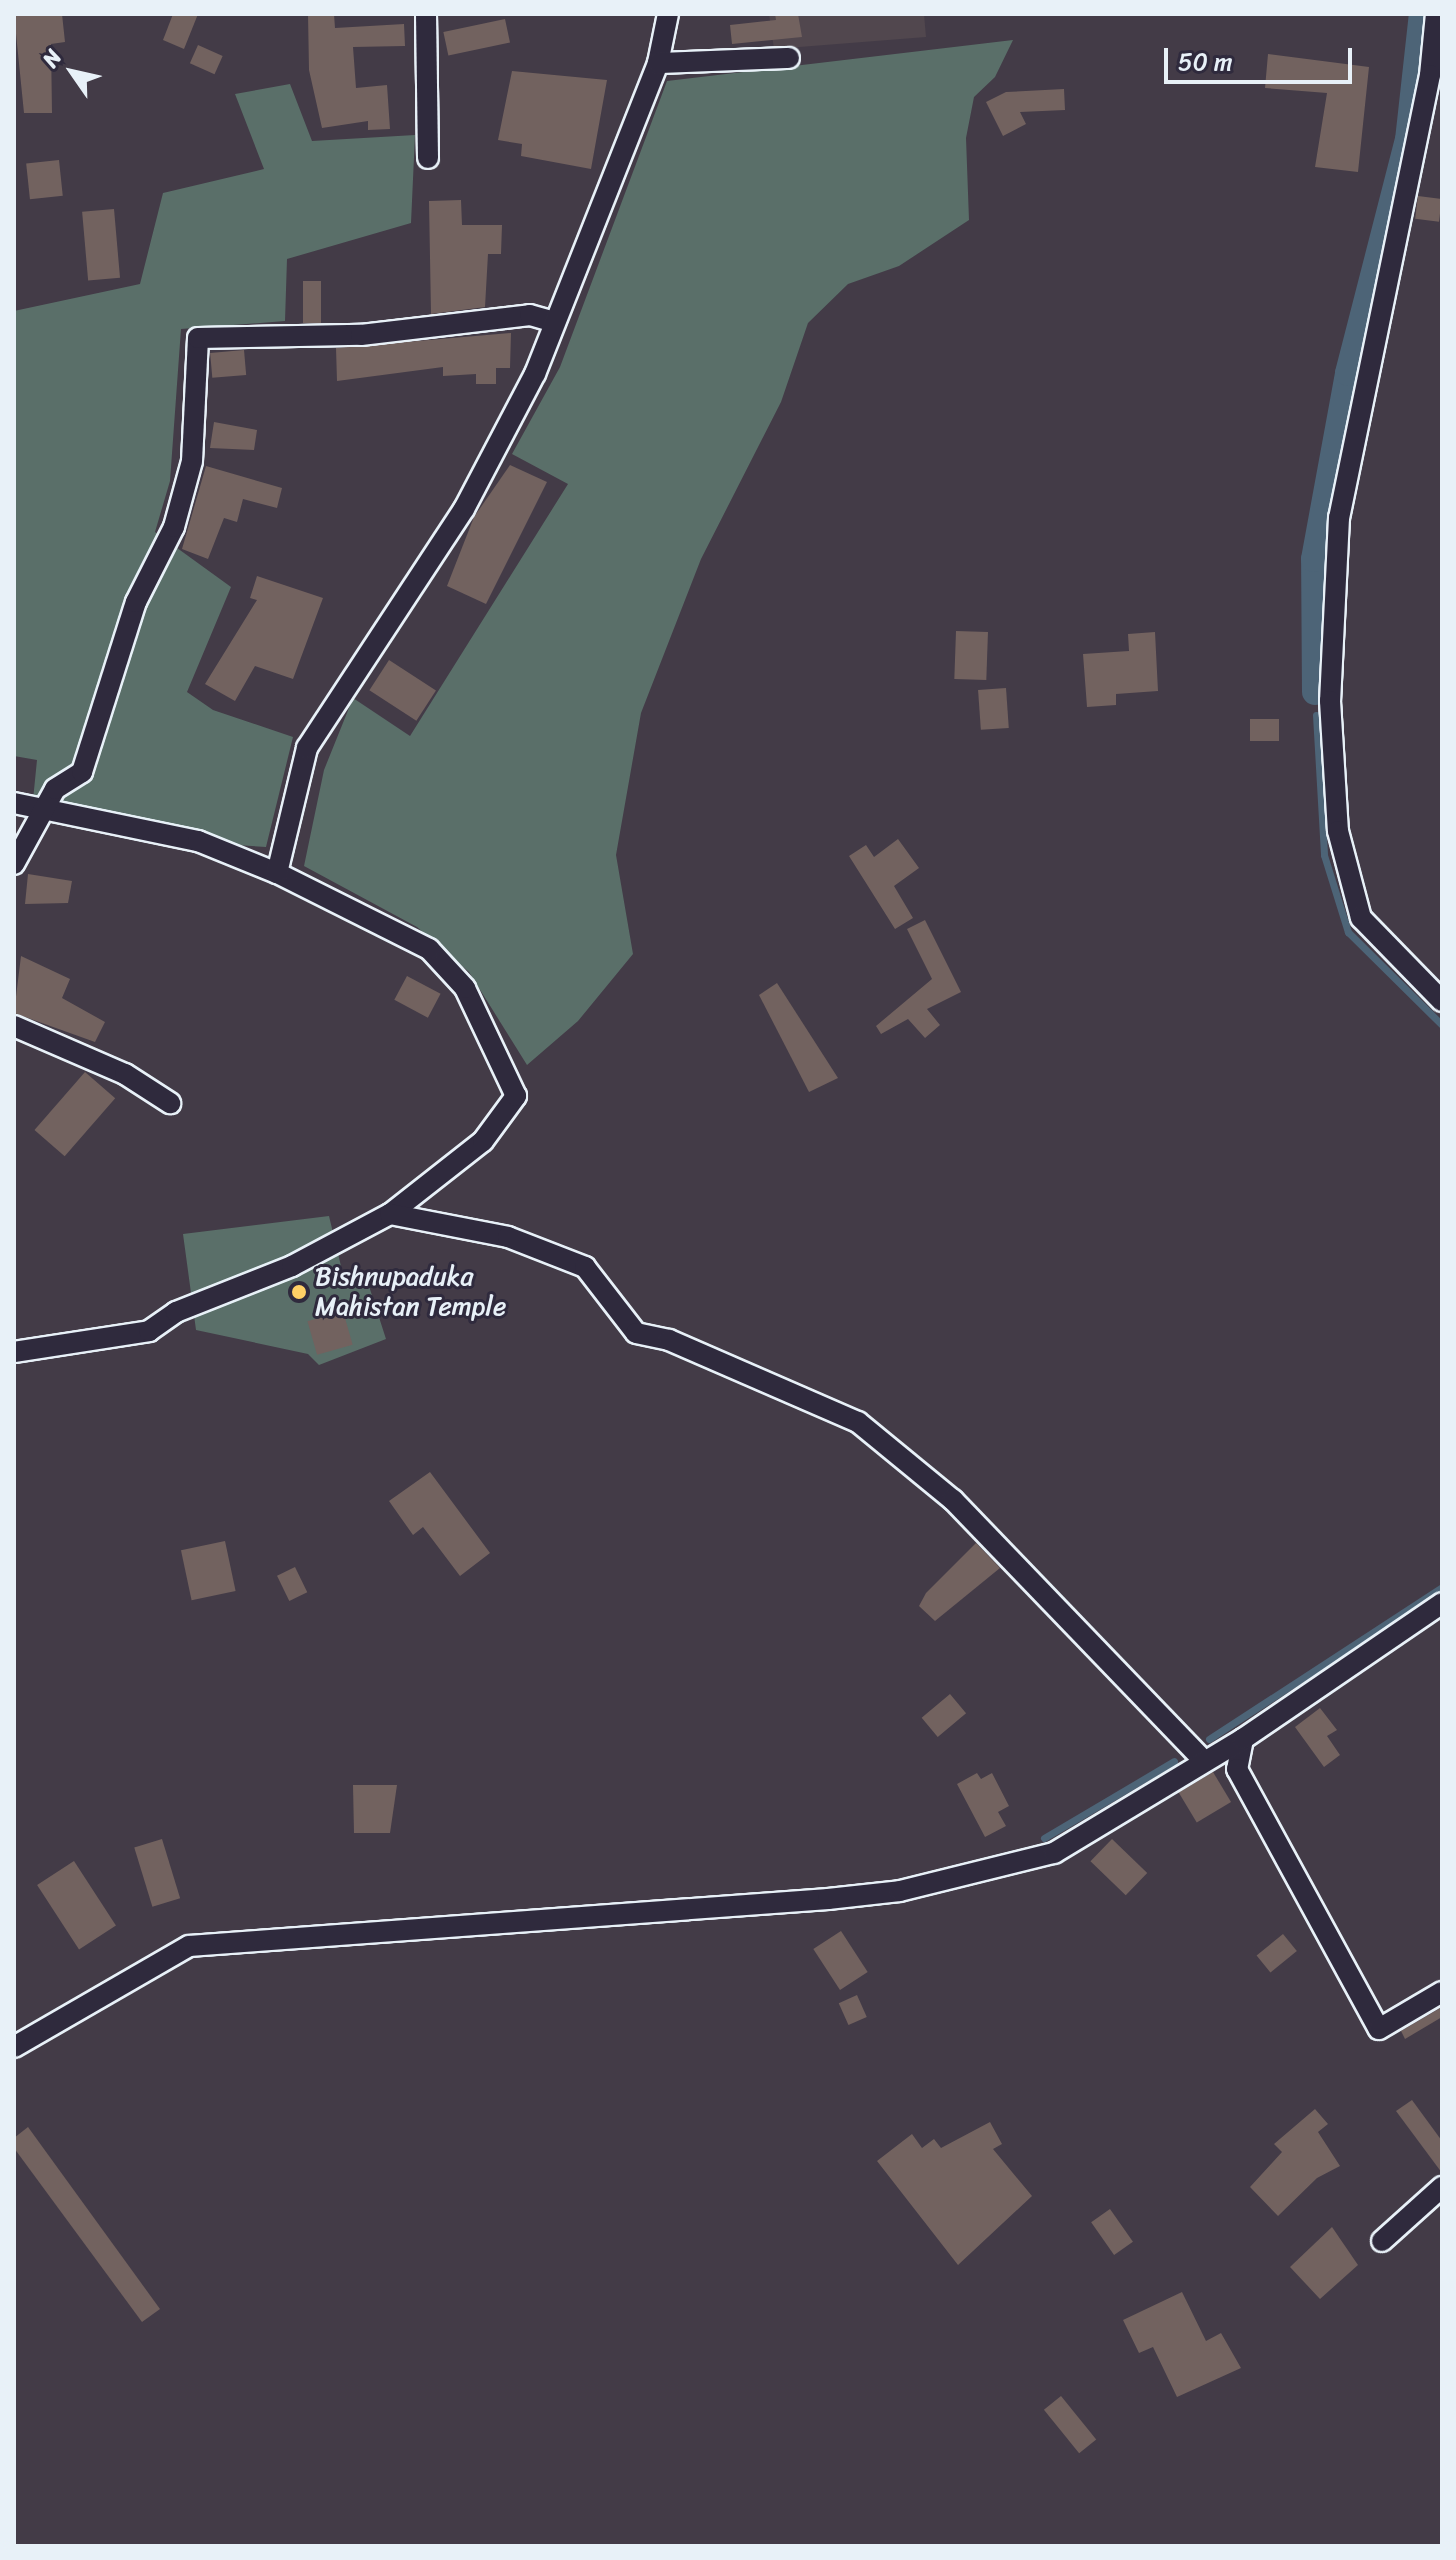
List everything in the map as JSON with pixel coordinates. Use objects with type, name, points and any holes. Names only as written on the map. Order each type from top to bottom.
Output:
[{"type":"street","points":[[426,14],[428,158]]},
{"type":"street","points":[[277,873],[307,748],[464,509],[535,374],[658,63],[668,14]]},
{"type":"street","points":[[1436,14],[1430,75],[1339,518],[1330,701],[1338,831],[1361,918],[1442,1001]]},
{"type":"street","points":[[658,63],[789,58]]},
{"type":"street","points":[[14,864],[55,789],[82,772],[136,602],[174,527],[192,461],[198,338],[361,335],[530,315],[554,322]]},
{"type":"street","points":[[14,803],[198,841],[277,873],[429,949],[465,988],[516,1096],[483,1141],[390,1214],[292,1266],[176,1312],[149,1331],[14,1352]]},
{"type":"street","points":[[14,1026],[97,1060],[170,1103]]},
{"type":"street","points":[[390,1214],[508,1237],[585,1267],[636,1333],[669,1340],[858,1422],[953,1500],[1203,1760]]},
{"type":"street","points":[[14,2047],[189,1946],[828,1899],[953,1879],[1081,1841],[1203,1760],[1243,1739],[1442,1603]]},
{"type":"street","points":[[1243,1739],[1237,1769],[1379,2029],[1442,1992]]},
{"type":"street","points":[[1382,2241],[1442,2187]]},
{"type":"shaded area","points":[[769,14],[924,14],[926,37],[774,49]]},
{"type":"green space","points":[[1013,40],[995,77],[974,97],[966,138],[969,220],[899,266],[848,284],[808,323],[781,402],[701,559],[641,713],[616,855],[633,954],[578,1021],[527,1065],[469,972],[417,927],[304,866],[324,770],[353,698],[410,736],[568,484],[512,454],[560,367],[667,81]]},
{"type":"green space","points":[[290,84],[312,141],[415,135],[411,223],[287,259],[285,321],[181,329],[170,481],[155,532],[231,587],[187,692],[213,710],[293,737],[266,847],[188,842],[32,810],[37,760],[14,756],[14,311],[140,284],[163,193],[264,169],[235,94]]},
{"type":"green space","points":[[329,1216],[346,1287],[368,1283],[386,1339],[319,1365],[308,1354],[196,1330],[183,1234]]},
{"type":"building","points":[[14,14],[62,14],[65,42],[51,44],[52,113],[24,113]]},
{"type":"building","points":[[173,14],[198,14],[184,49],[163,40]]},
{"type":"building","points":[[308,14],[334,14],[335,28],[404,24],[405,46],[353,47],[356,88],[387,85],[390,129],[368,130],[368,121],[322,128],[309,70]]},
{"type":"building","points":[[775,14],[798,14],[802,37],[732,44],[730,25],[776,20]]},
{"type":"building","points":[[505,19],[510,42],[448,56],[443,32]]},
{"type":"building","points":[[198,45],[223,56],[215,74],[190,63]]},
{"type":"building","points":[[1268,54],[1369,67],[1358,172],[1315,167],[1327,93],[1265,88]]},
{"type":"building","points":[[512,71],[607,80],[591,169],[521,156],[522,144],[498,140]]},
{"type":"building","points":[[1064,89],[1065,110],[1020,112],[1026,124],[1003,136],[986,102],[1006,92]]},
{"type":"building","points":[[59,160],[63,196],[30,199],[26,163]]},
{"type":"building","points":[[1418,196],[1442,199],[1439,222],[1415,219]]},
{"type":"building","points":[[461,200],[462,225],[502,225],[501,254],[488,254],[485,307],[431,314],[429,201]]},
{"type":"building","points":[[114,209],[120,278],[88,281],[82,212]]},
{"type":"building","points":[[303,281],[321,281],[321,323],[303,323]]},
{"type":"building","points":[[511,333],[510,368],[496,368],[496,384],[476,384],[476,374],[443,376],[443,367],[337,381],[336,348]]},
{"type":"building","points":[[244,350],[246,375],[212,378],[210,353]]},
{"type":"building","points":[[214,422],[257,430],[254,450],[210,448]]},
{"type":"building","points":[[510,465],[547,482],[486,604],[447,586],[474,517]]},
{"type":"building","points":[[206,466],[282,488],[277,508],[243,499],[237,522],[224,518],[208,559],[182,549]]},
{"type":"building","points":[[257,576],[323,598],[293,679],[255,666],[235,701],[205,684],[257,600],[250,598]]},
{"type":"building","points":[[956,631],[988,632],[986,680],[954,679]]},
{"type":"building","points":[[1155,632],[1158,691],[1116,694],[1116,705],[1087,707],[1083,654],[1129,651],[1128,634]]},
{"type":"building","points":[[389,660],[436,690],[416,721],[369,690]]},
{"type":"building","points":[[1006,688],[1009,728],[981,730],[978,690]]},
{"type":"building","points":[[1250,719],[1279,719],[1279,741],[1250,741]]},
{"type":"building","points":[[898,839],[919,868],[894,886],[913,918],[895,929],[849,856],[866,845],[874,857]]},
{"type":"building","points":[[28,874],[72,881],[68,903],[25,904]]},
{"type":"building","points":[[925,920],[961,992],[927,1009],[940,1025],[925,1038],[908,1019],[881,1034],[876,1026],[932,979],[907,929]]},
{"type":"building","points":[[21,956],[70,979],[62,998],[105,1022],[95,1042],[14,1013]]},
{"type":"building","points":[[407,976],[441,994],[428,1018],[394,1000]]},
{"type":"building","points":[[777,983],[838,1078],[809,1092],[759,995]]},
{"type":"building","points":[[85,1072],[115,1098],[65,1156],[34,1130]]},
{"type":"building","points":[[343,1311],[353,1345],[317,1355],[307,1321]]},
{"type":"building","points":[[430,1472],[490,1553],[460,1576],[423,1527],[413,1535],[389,1501]]},
{"type":"building","points":[[225,1541],[236,1591],[192,1600],[181,1550]]},
{"type":"building","points":[[976,1543],[1000,1568],[935,1621],[919,1606],[926,1593]]},
{"type":"building","points":[[295,1567],[307,1592],[289,1601],[277,1576]]},
{"type":"building","points":[[950,1694],[966,1713],[938,1737],[922,1718]]},
{"type":"building","points":[[1320,1708],[1337,1730],[1327,1736],[1340,1755],[1324,1767],[1295,1727]]},
{"type":"building","points":[[1213,1772],[1231,1802],[1197,1823],[1179,1793]]},
{"type":"building","points":[[977,1773],[981,1779],[992,1773],[1009,1806],[998,1812],[1006,1826],[985,1837],[957,1784]]},
{"type":"building","points":[[353,1785],[397,1785],[390,1833],[354,1833]]},
{"type":"building","points":[[162,1839],[180,1898],[152,1907],[134,1847]]},
{"type":"building","points":[[1112,1839],[1147,1873],[1126,1895],[1090,1861]]},
{"type":"building","points":[[74,1861],[116,1926],[79,1950],[37,1885]]},
{"type":"building","points":[[841,1931],[868,1972],[840,1990],[813,1949]]},
{"type":"building","points":[[1283,1934],[1297,1951],[1270,1972],[1257,1955]]},
{"type":"building","points":[[857,1995],[867,2017],[848,2025],[839,2003]]},
{"type":"building","points":[[1442,2007],[1442,2017],[1405,2039],[1401,2031]]},
{"type":"building","points":[[1412,2100],[1442,2141],[1442,2173],[1396,2111]]},
{"type":"building","points":[[1315,2109],[1328,2124],[1318,2132],[1340,2166],[1317,2178],[1278,2216],[1250,2187],[1282,2152],[1274,2144]]},
{"type":"building","points":[[990,2122],[1002,2144],[993,2149],[1032,2196],[958,2265],[877,2161],[912,2134],[922,2148],[934,2139],[941,2148]]},
{"type":"building","points":[[28,2127],[160,2309],[142,2322],[14,2148],[14,2138]]},
{"type":"building","points":[[1110,2209],[1133,2242],[1114,2255],[1091,2222]]},
{"type":"building","points":[[1332,2227],[1358,2265],[1320,2299],[1290,2267]]},
{"type":"building","points":[[1182,2292],[1206,2341],[1221,2333],[1241,2368],[1177,2397],[1153,2347],[1139,2353],[1123,2320]]},
{"type":"building","points":[[1061,2396],[1096,2440],[1079,2453],[1044,2410]]},
{"type":"waterway","points":[[1315,692],[1314,559],[1348,373],[1408,140],[1422,14]]},
{"type":"waterway","points":[[1316,715],[1324,855],[1348,932],[1442,1025]]},
{"type":"waterway","points":[[1209,1739],[1442,1587]]},
{"type":"waterway","points":[[1044,1838],[1174,1761]]},
{"type":"place","name":"Bishnupaduka Mahistan Temple","points":[[299,1292]]}]
